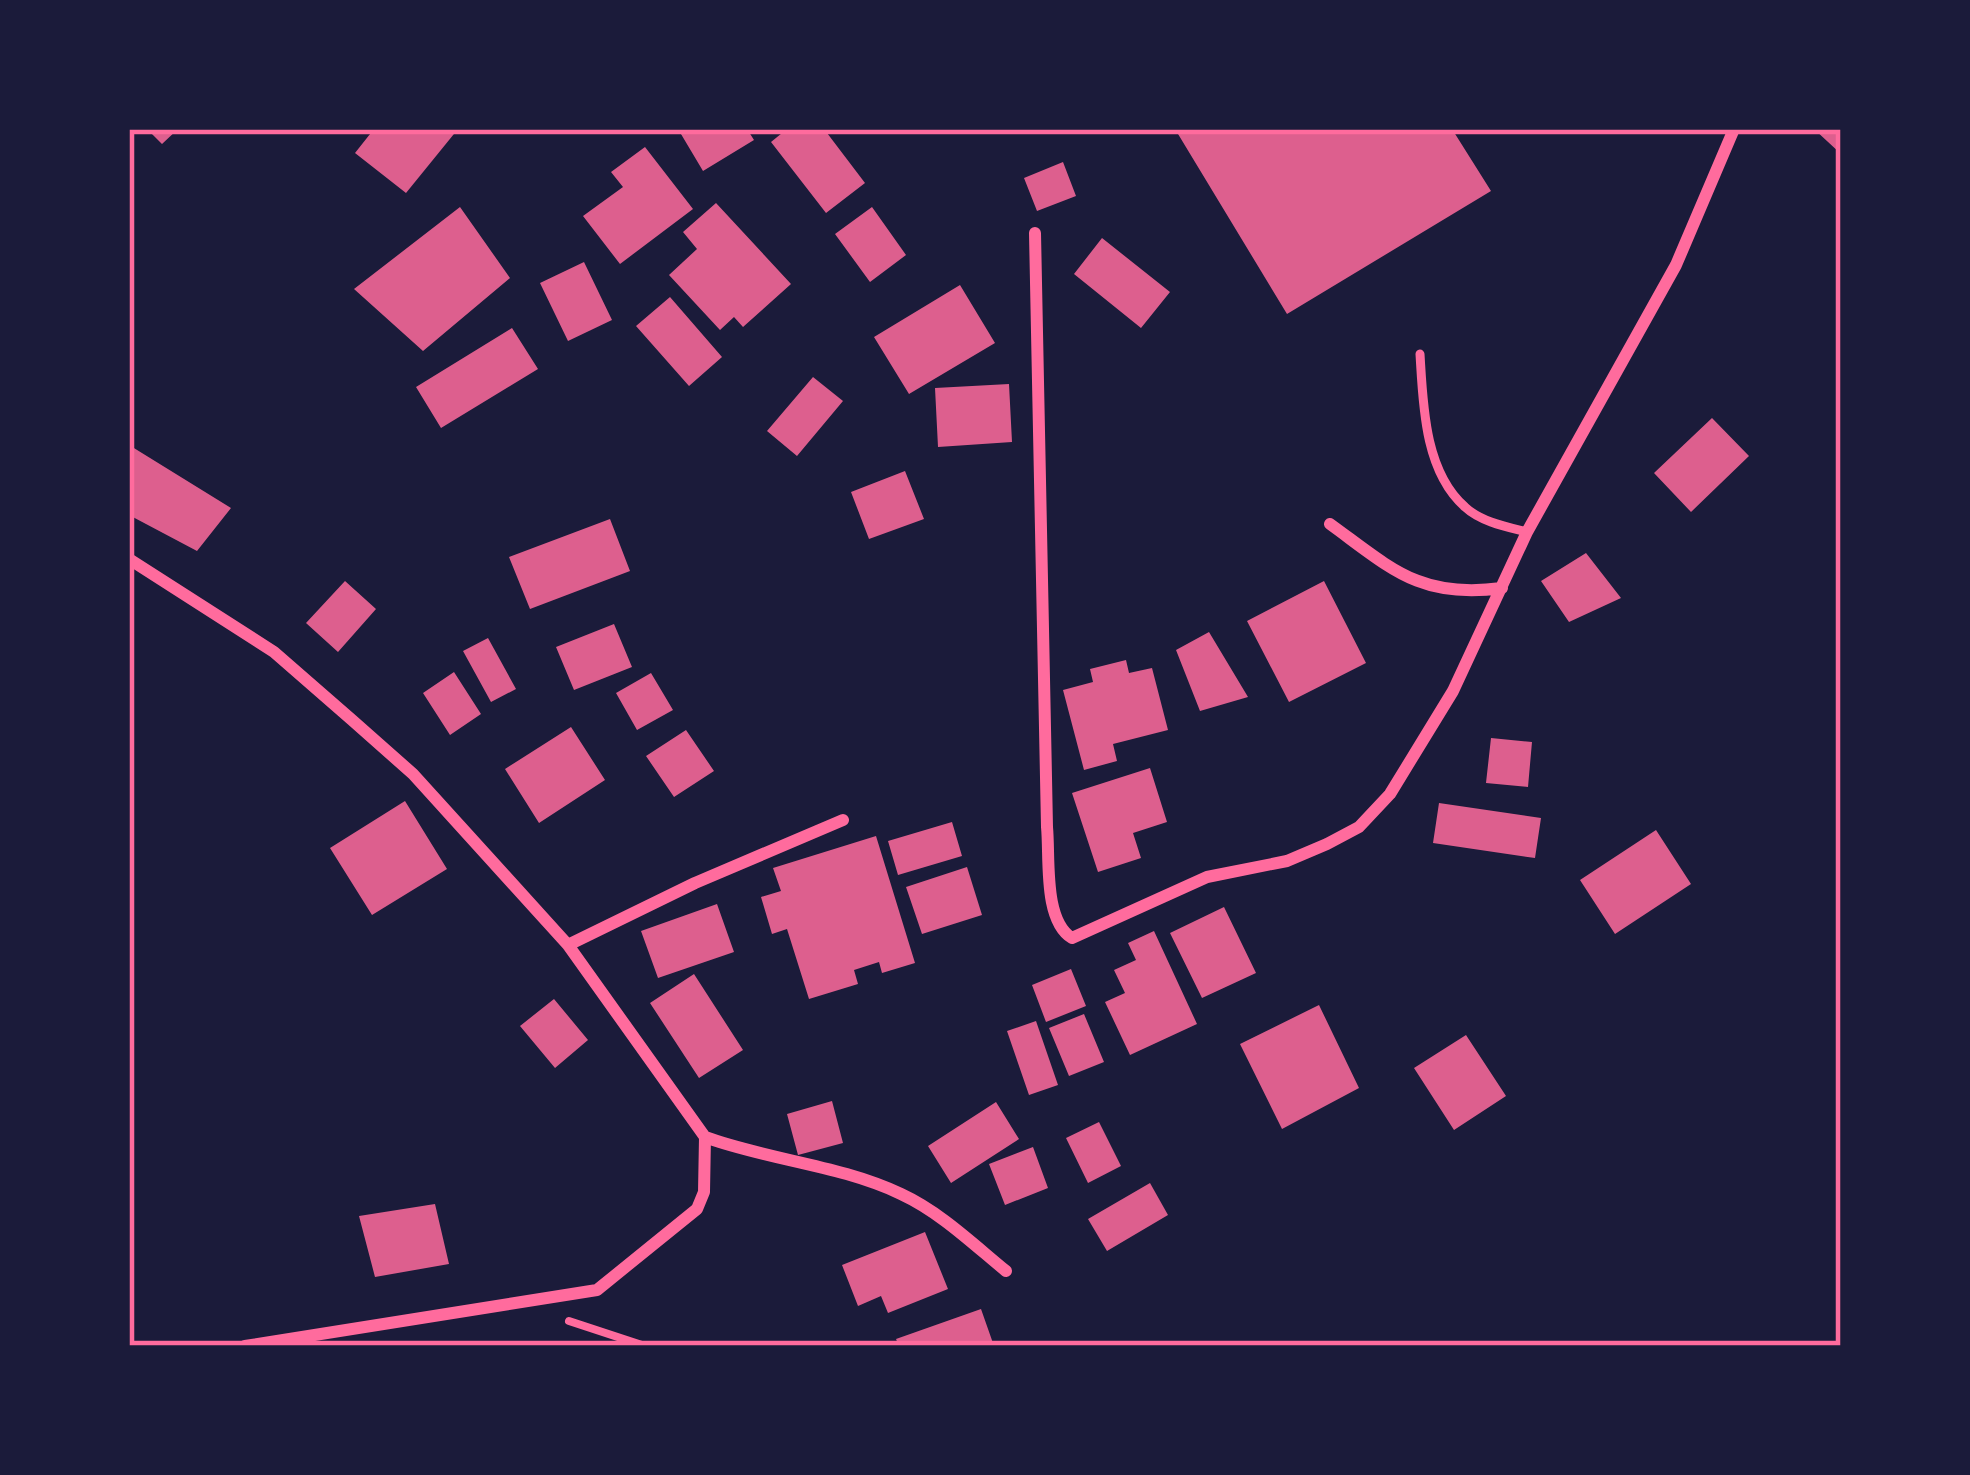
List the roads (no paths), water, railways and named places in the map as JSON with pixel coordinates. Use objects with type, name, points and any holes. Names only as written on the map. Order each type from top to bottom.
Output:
[{"type":"street","points":[[1035,233],[1047,827],[1055,918],[1072,938],[1207,877],[1286,861],[1359,827],[1390,794],[1453,691],[1527,532],[1676,265],[1734,129]]},
{"type":"street","points":[[1330,524],[1403,577],[1443,590],[1502,588]]},
{"type":"street","points":[[129,559],[274,652],[413,774],[568,945],[705,1137],[902,1194],[1006,1271]]},
{"type":"street","points":[[568,945],[694,883],[843,820]]},
{"type":"street","points":[[244,1346],[597,1290],[697,1209],[704,1192],[705,1137]]},
{"type":"lane","points":[[1420,354],[1424,418],[1447,483],[1466,508],[1496,524],[1527,532]]}]
